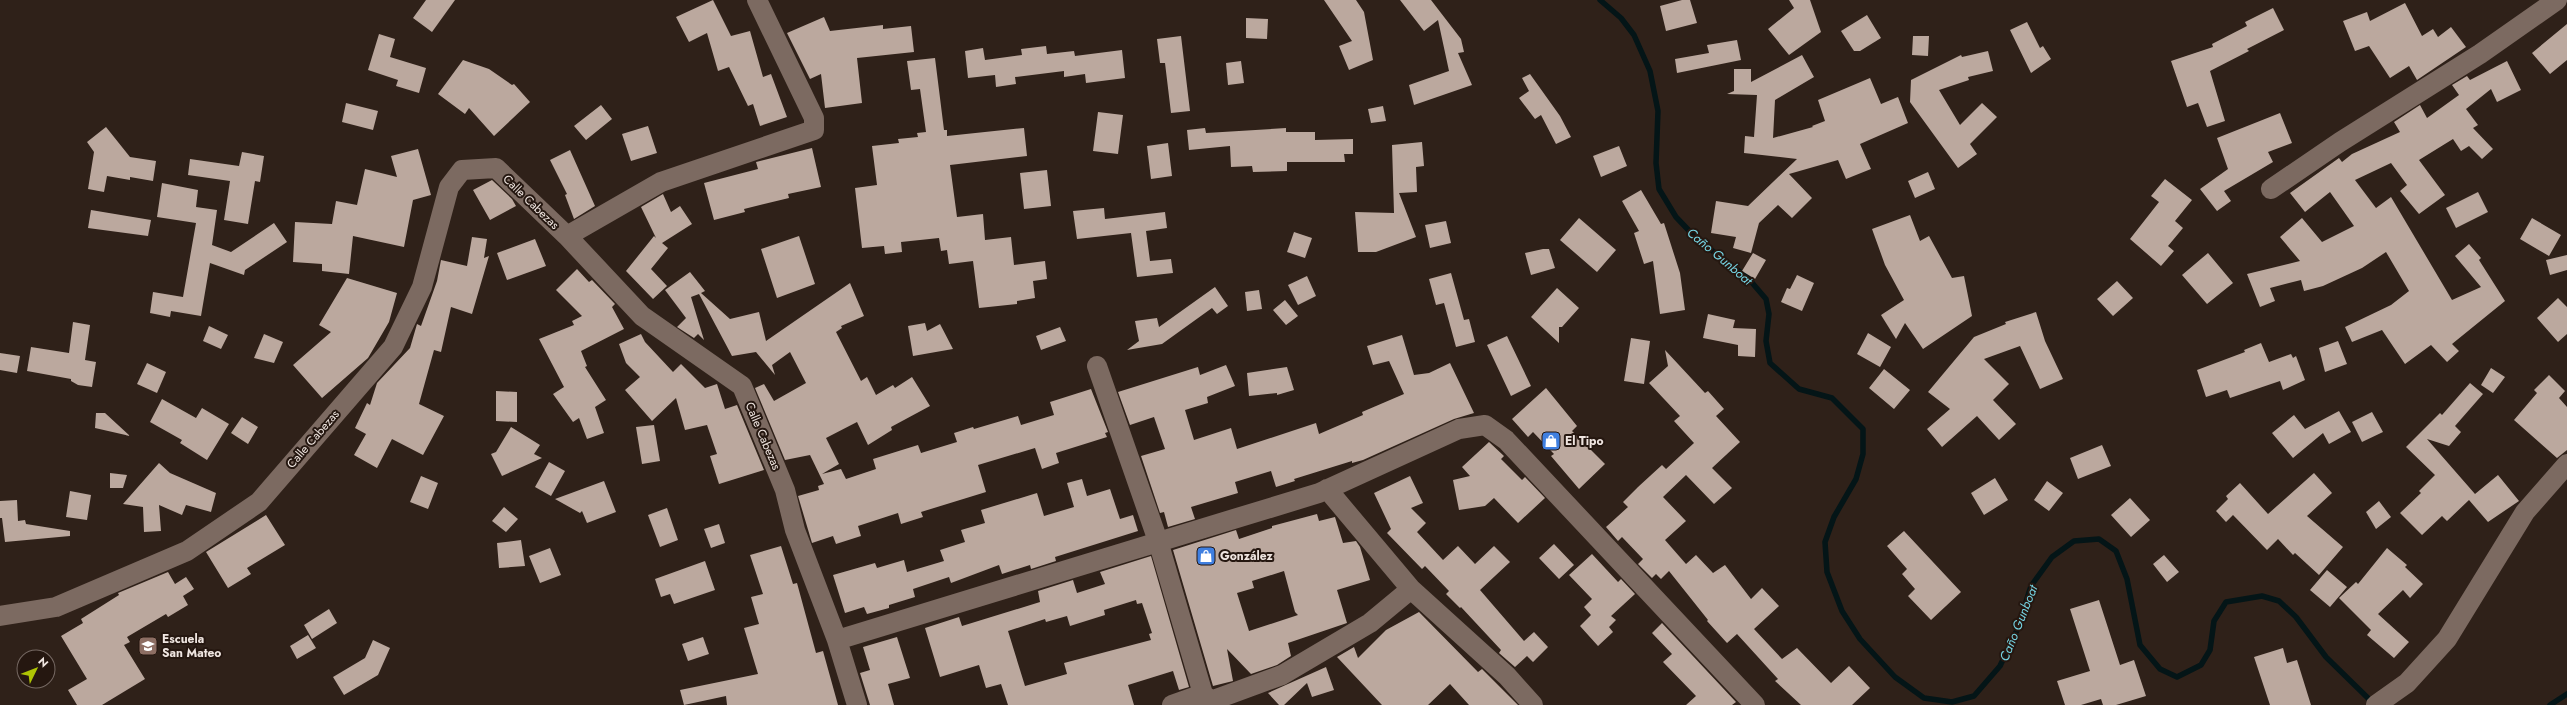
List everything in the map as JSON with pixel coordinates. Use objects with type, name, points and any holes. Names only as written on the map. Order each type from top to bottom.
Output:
[{"type":"street","points":[[567,236],[660,182],[814,130],[814,118],[757,0]]},
{"type":"street","points":[[2271,189],[2340,142],[2480,54],[2556,0]]},
{"type":"street","name":"Calle Cabezas","points":[[0,616],[56,607],[180,554],[259,502],[393,347],[422,286],[449,187],[462,170],[496,168],[567,236],[642,316],[742,386],[785,490],[795,530],[837,640],[857,705]]},
{"type":"street","points":[[1098,366],[1158,541],[1208,700]]},
{"type":"street","points":[[837,640],[1327,489],[1459,429],[1485,425],[1506,440],[1755,705]]},
{"type":"street","points":[[2379,704],[2407,683],[2447,639],[2525,512],[2567,464]]},
{"type":"street","points":[[1327,489],[1411,589],[1507,676],[1533,705]]},
{"type":"street","points":[[1172,705],[1208,700],[1282,675],[1370,623],[1411,589]]},
{"type":"building","points":[[426,0],[455,0],[432,32],[413,18]]},
{"type":"building","points":[[713,0],[731,36],[750,31],[763,77],[771,74],[787,117],[760,126],[753,104],[748,106],[729,67],[718,71],[707,33],[689,42],[676,17]]},
{"type":"building","points":[[1324,0],[1356,0],[1364,12],[1373,60],[1349,70],[1339,46],[1352,41]]},
{"type":"building","points":[[1400,0],[1431,0],[1461,39],[1464,52],[1458,53],[1472,85],[1414,105],[1409,85],[1449,71],[1438,20],[1424,31]]},
{"type":"building","points":[[1682,0],[1690,0],[1697,23],[1666,31],[1660,6]]},
{"type":"building","points":[[1789,0],[1810,0],[1821,32],[1789,55],[1768,29],[1794,8]]},
{"type":"building","points":[[2405,3],[2422,36],[2433,29],[2438,37],[2451,27],[2466,47],[2417,80],[2409,66],[2390,78],[2369,46],[2355,51],[2343,21],[2367,12],[2370,21]]},
{"type":"building","points":[[2273,8],[2284,30],[2247,49],[2249,51],[2210,71],[2225,121],[2207,127],[2198,103],[2187,107],[2171,61],[2213,47],[2212,44],[2247,26],[2245,22]]},
{"type":"building","points":[[1867,15],[1881,38],[1860,51],[1854,51],[1841,31]]},
{"type":"building","points":[[824,17],[830,31],[883,25],[883,29],[911,26],[914,52],[857,58],[862,103],[825,108],[821,74],[810,79],[787,33]]},
{"type":"building","points":[[1246,18],[1268,19],[1267,39],[1246,38]]},
{"type":"building","points":[[2027,22],[2040,48],[2043,46],[2051,59],[2031,73],[2010,30]]},
{"type":"building","points":[[2567,24],[2567,60],[2550,74],[2532,53]]},
{"type":"building","points":[[379,34],[395,39],[390,57],[426,68],[419,93],[396,86],[398,80],[368,70]]},
{"type":"building","points":[[1181,36],[1190,111],[1171,113],[1165,63],[1160,63],[1157,39]]},
{"type":"building","points":[[1913,36],[1929,36],[1928,56],[1912,55]]},
{"type":"building","points":[[1737,40],[1741,60],[1677,73],[1675,59],[1709,53],[1707,45]]},
{"type":"building","points":[[1046,46],[1047,54],[1074,51],[1075,56],[1122,50],[1125,78],[1086,83],[1085,74],[1064,77],[1064,71],[1015,77],[1016,84],[996,87],[995,75],[968,78],[965,51],[983,48],[985,60],[1022,55],[1021,49]]},
{"type":"building","points":[[1988,51],[1993,71],[1968,77],[1969,80],[1939,90],[1960,125],[1982,103],[1997,117],[1970,144],[1977,154],[1958,168],[1910,102],[1911,80],[1961,55],[1962,57]]},
{"type":"building","points":[[1802,55],[1814,77],[1775,100],[1773,138],[1813,127],[1812,126],[1825,121],[1818,100],[1870,78],[1881,104],[1898,97],[1908,123],[1860,144],[1871,169],[1846,179],[1838,160],[1789,174],[1812,198],[1792,218],[1778,205],[1759,223],[1751,253],[1733,248],[1736,237],[1711,233],[1716,201],[1748,206],[1797,159],[1744,153],[1745,136],[1754,137],[1757,95],[1727,94],[1734,91],[1734,69],[1751,69],[1751,82]]},
{"type":"building","points":[[935,58],[944,130],[947,130],[947,136],[1024,128],[1027,156],[950,165],[957,217],[983,214],[985,240],[1011,237],[1014,265],[1045,261],[1047,279],[1033,281],[1035,298],[1017,301],[1017,304],[979,308],[973,261],[949,264],[947,250],[941,251],[939,238],[901,242],[902,252],[885,254],[884,246],[862,248],[855,188],[877,185],[872,146],[899,143],[898,139],[918,137],[917,133],[926,132],[920,89],[911,90],[907,61]]},
{"type":"building","points":[[463,60],[489,69],[512,85],[514,84],[530,102],[494,136],[469,108],[465,114],[438,94]]},
{"type":"building","points":[[1241,61],[1244,83],[1228,85],[1226,63]]},
{"type":"building","points":[[2507,61],[2521,90],[2497,102],[2491,89],[2466,109],[2478,125],[2473,128],[2493,149],[2482,159],[2469,146],[2461,151],[2453,139],[2419,160],[2445,195],[2419,214],[2400,191],[2407,185],[2391,163],[2355,180],[2376,208],[2391,197],[2452,300],[2481,287],[2455,256],[2469,244],[2481,258],[2479,260],[2505,301],[2452,344],[2459,351],[2447,362],[2431,345],[2405,364],[2382,330],[2352,342],[2345,327],[2391,305],[2409,291],[2386,252],[2362,268],[2323,286],[2304,291],[2301,280],[2270,288],[2275,301],[2260,307],[2247,274],[2300,261],[2280,237],[2302,218],[2322,242],[2354,226],[2330,192],[2305,212],[2290,193],[2339,158],[2342,162],[2352,154],[2400,132],[2394,122],[2420,105],[2427,118],[2459,95],[2452,85],[2467,76],[2470,80]]},
{"type":"building","points":[[1530,74],[1560,116],[1571,137],[1556,144],[1541,115],[1535,119],[1519,98],[1529,91],[1522,78]]},
{"type":"building","points":[[346,103],[378,111],[373,130],[342,122]]},
{"type":"building","points":[[601,105],[612,119],[586,140],[574,126]]},
{"type":"building","points":[[1383,106],[1386,121],[1371,123],[1368,109]]},
{"type":"building","points":[[1098,112],[1123,115],[1118,154],[1093,151]]},
{"type":"building","points":[[2280,113],[2292,143],[2268,152],[2273,162],[2224,191],[2231,201],[2217,211],[2200,189],[2228,169],[2217,138]]},
{"type":"building","points":[[648,126],[657,153],[631,161],[622,134]]},
{"type":"building","points":[[106,127],[130,157],[156,161],[153,181],[130,177],[130,180],[107,176],[104,192],[88,189],[94,152],[87,142]]},
{"type":"building","points":[[1205,128],[1206,133],[1286,128],[1286,132],[1315,132],[1315,140],[1353,139],[1353,154],[1344,154],[1345,162],[1287,162],[1287,171],[1253,172],[1252,166],[1231,167],[1230,146],[1189,150],[1187,130]]},
{"type":"building","points":[[1422,142],[1424,166],[1416,167],[1417,192],[1399,193],[1416,237],[1376,252],[1358,252],[1355,212],[1394,213],[1392,145]]},
{"type":"building","points":[[1168,143],[1172,176],[1151,179],[1147,146]]},
{"type":"building","points":[[1619,146],[1627,166],[1601,177],[1593,156]]},
{"type":"building","points":[[812,148],[821,187],[788,194],[789,198],[744,209],[745,212],[714,220],[704,183],[758,169],[756,162]]},
{"type":"building","points":[[418,149],[431,195],[413,200],[404,247],[353,236],[349,274],[322,271],[322,264],[293,262],[295,222],[332,224],[336,201],[357,205],[365,169],[397,177],[391,156]]},
{"type":"building","points":[[570,150],[595,206],[574,219],[565,195],[567,194],[550,160]]},
{"type":"building","points":[[242,152],[264,156],[260,182],[255,181],[248,224],[224,220],[230,181],[188,175],[190,159],[239,166]]},
{"type":"building","points":[[1047,170],[1051,206],[1024,209],[1020,173]]},
{"type":"building","points":[[1928,172],[1935,189],[1915,198],[1908,181]]},
{"type":"building","points":[[2165,179],[2192,200],[2175,221],[2183,228],[2168,246],[2174,251],[2161,266],[2130,239],[2159,202],[2151,196]]},
{"type":"building","points":[[492,180],[512,199],[516,206],[490,220],[473,190]]},
{"type":"building","points":[[162,183],[198,190],[196,207],[217,210],[212,245],[231,252],[274,223],[287,242],[245,270],[244,275],[210,263],[201,316],[171,311],[170,317],[150,313],[153,292],[183,297],[196,223],[157,217]]},
{"type":"building","points":[[1641,190],[1661,224],[1664,223],[1680,273],[1685,310],[1660,314],[1653,261],[1644,264],[1634,233],[1639,231],[1622,201]]},
{"type":"building","points":[[2478,192],[2488,212],[2456,228],[2446,208]]},
{"type":"building","points":[[663,194],[671,212],[680,206],[692,224],[662,243],[668,248],[651,269],[667,286],[653,299],[626,271],[654,236],[656,238],[641,207]]},
{"type":"building","points":[[1104,208],[1105,219],[1165,212],[1167,228],[1146,231],[1150,261],[1171,259],[1173,273],[1137,277],[1131,233],[1077,239],[1073,211]]},
{"type":"building","points":[[91,210],[151,220],[148,236],[88,228]]},
{"type":"building","points":[[1910,215],[1920,241],[1929,236],[1952,278],[1964,276],[1972,316],[1923,349],[1905,323],[1896,339],[1881,315],[1904,300],[1885,265],[1872,229]]},
{"type":"building","points":[[1579,218],[1616,250],[1597,272],[1560,240]]},
{"type":"building","points":[[2532,218],[2561,235],[2549,256],[2520,239]]},
{"type":"building","points":[[1446,221],[1451,243],[1430,248],[1425,225]]},
{"type":"building","points":[[1294,232],[1312,238],[1305,258],[1287,252]]},
{"type":"building","points":[[799,236],[815,284],[777,298],[761,249]]},
{"type":"building","points":[[472,237],[487,239],[484,258],[489,256],[472,314],[451,307],[441,352],[434,350],[419,404],[444,416],[423,455],[392,439],[377,468],[354,455],[366,434],[355,428],[367,403],[370,405],[377,383],[410,348],[417,324],[421,326],[437,281],[441,260],[467,266]]},
{"type":"building","points":[[535,239],[546,266],[507,280],[497,253]]},
{"type":"building","points":[[1549,249],[1555,268],[1531,275],[1525,253]]},
{"type":"building","points":[[1753,253],[1766,260],[1755,279],[1742,271]]},
{"type":"building","points":[[2208,253],[2233,283],[2207,304],[2182,275]]},
{"type":"building","points":[[2567,255],[2567,270],[2550,275],[2546,260]]},
{"type":"building","points":[[577,269],[589,282],[592,280],[615,304],[612,307],[624,329],[581,351],[587,366],[585,367],[606,400],[595,407],[604,433],[587,439],[579,418],[573,422],[553,394],[564,387],[539,339],[574,325],[572,321],[582,316],[556,290]]},
{"type":"building","points":[[690,272],[705,291],[701,293],[730,319],[759,312],[766,341],[850,283],[864,316],[841,326],[842,328],[836,332],[861,381],[867,377],[876,395],[893,385],[895,388],[912,377],[930,406],[891,427],[892,430],[868,445],[857,422],[826,438],[839,464],[822,474],[841,469],[846,479],[876,469],[873,459],[918,445],[921,453],[957,442],[954,433],[973,427],[974,429],[1018,416],[1021,425],[1054,415],[1050,402],[1091,389],[1108,432],[1105,433],[1107,437],[1056,453],[1059,463],[1042,469],[1035,448],[978,465],[986,492],[921,512],[923,517],[901,524],[898,513],[858,526],[861,536],[836,544],[833,536],[812,543],[798,496],[819,490],[818,486],[824,484],[810,455],[785,460],[755,388],[764,384],[774,401],[806,383],[790,352],[772,365],[775,375],[756,352],[732,356],[699,294],[691,297],[704,340],[698,334],[694,338],[677,327],[686,318],[665,290]]},
{"type":"building","points":[[1451,273],[1464,320],[1469,319],[1475,342],[1456,347],[1444,303],[1436,305],[1429,279]]},
{"type":"building","points":[[1797,275],[1814,283],[1802,311],[1781,302],[1787,288],[1790,289]]},
{"type":"building","points":[[1307,276],[1316,296],[1298,305],[1288,285]]},
{"type":"building","points":[[347,278],[397,293],[389,322],[368,358],[322,398],[293,365],[331,332],[319,325]]},
{"type":"building","points":[[2117,281],[2133,298],[2113,316],[2097,299]]},
{"type":"building","points":[[1215,287],[1228,306],[1217,314],[1212,308],[1162,344],[1127,350],[1139,341],[1135,321],[1157,318],[1159,327]]},
{"type":"building","points":[[1557,288],[1579,308],[1562,327],[1559,327],[1559,343],[1531,317]]},
{"type":"building","points":[[1259,290],[1262,309],[1247,311],[1245,292]]},
{"type":"building","points":[[2558,298],[2567,307],[2567,334],[2558,342],[2537,318]]},
{"type":"building","points":[[1285,300],[1298,316],[1286,325],[1273,310]]},
{"type":"building","points":[[2036,312],[2045,341],[2063,379],[2040,389],[2020,346],[1984,359],[2009,384],[1993,400],[2016,424],[1999,440],[1977,416],[1942,447],[1927,429],[1950,409],[1928,392],[1974,337],[2006,324],[2005,322]]},
{"type":"building","points":[[1708,314],[1735,320],[1733,328],[1756,329],[1755,357],[1738,356],[1738,345],[1703,338]]},
{"type":"building","points":[[73,322],[90,325],[85,360],[96,362],[92,387],[78,385],[71,381],[71,379],[27,371],[31,347],[69,353]]},
{"type":"building","points":[[925,323],[927,331],[940,324],[953,349],[913,356],[908,326]]},
{"type":"building","points":[[209,326],[228,335],[221,349],[203,341]]},
{"type":"building","points":[[1060,327],[1066,341],[1041,350],[1036,336]]},
{"type":"building","points":[[1868,333],[1891,347],[1880,367],[1857,354]]},
{"type":"building","points":[[264,334],[283,342],[274,363],[254,358]]},
{"type":"building","points":[[641,334],[645,342],[673,372],[681,364],[705,388],[717,384],[725,409],[737,405],[764,470],[719,484],[710,456],[717,454],[707,425],[685,430],[676,398],[652,421],[625,390],[640,377],[626,363],[619,344]]},
{"type":"building","points":[[1402,335],[1414,375],[1429,373],[1450,363],[1474,413],[1454,419],[1363,460],[1352,463],[1352,461],[1294,479],[1295,481],[1276,487],[1271,471],[1235,482],[1238,493],[1191,507],[1195,519],[1168,527],[1164,512],[1160,513],[1141,456],[1165,449],[1154,417],[1130,425],[1118,392],[1198,367],[1200,375],[1226,365],[1235,386],[1207,397],[1208,403],[1185,410],[1194,440],[1231,428],[1237,449],[1316,423],[1319,434],[1363,415],[1362,412],[1404,394],[1389,361],[1373,365],[1367,346]]},
{"type":"building","points":[[1507,336],[1531,386],[1511,396],[1487,345]]},
{"type":"building","points":[[1631,338],[1650,341],[1644,384],[1624,381]]},
{"type":"building","points":[[2338,341],[2347,364],[2325,372],[2319,348]]},
{"type":"building","points":[[2261,343],[2269,362],[2291,354],[2293,358],[2296,356],[2305,380],[2283,390],[2280,381],[2230,398],[2227,390],[2206,397],[2197,370],[2245,352],[2244,350]]},
{"type":"building","points":[[1665,350],[1705,393],[1708,391],[1724,409],[1716,416],[1740,442],[1712,468],[1732,488],[1714,504],[1686,475],[1663,497],[1686,521],[1665,540],[1686,564],[1696,555],[1713,573],[1725,565],[1751,599],[1762,588],[1779,606],[1754,629],[1782,659],[1797,648],[1831,683],[1849,666],[1870,688],[1852,705],[1801,705],[1775,681],[1778,679],[1737,634],[1727,643],[1707,621],[1708,620],[1669,571],[1661,579],[1656,574],[1652,578],[1638,564],[1643,559],[1622,537],[1618,541],[1606,527],[1628,507],[1623,502],[1638,487],[1662,465],[1666,469],[1694,443],[1674,421],[1680,416],[1649,383],[1668,366]]},
{"type":"building","points":[[0,353],[20,356],[17,373],[0,370]]},
{"type":"building","points":[[147,363],[166,372],[157,393],[137,384]]},
{"type":"building","points":[[1287,367],[1294,390],[1277,395],[1277,393],[1249,396],[1247,373]]},
{"type":"building","points":[[2491,368],[2505,377],[2493,393],[2481,385]]},
{"type":"building","points":[[1884,369],[1910,390],[1894,409],[1869,388]]},
{"type":"building","points":[[2549,375],[2565,391],[2559,398],[2567,407],[2567,450],[2557,458],[2514,420],[2537,393],[2534,390]]},
{"type":"building","points":[[2470,383],[2483,394],[2455,426],[2461,432],[2449,446],[2427,439],[2475,494],[2498,475],[2519,501],[2488,522],[2469,500],[2447,521],[2442,516],[2422,535],[2400,513],[2421,493],[2419,491],[2435,475],[2406,447],[2440,413],[2442,415]]},
{"type":"building","points":[[1546,388],[1577,426],[1572,431],[1605,464],[1579,489],[1551,456],[1554,454],[1533,432],[1528,437],[1512,419]]},
{"type":"building","points":[[496,391],[517,392],[517,422],[496,421]]},
{"type":"building","points":[[162,399],[196,418],[202,408],[229,424],[207,460],[180,443],[182,440],[150,422]]},
{"type":"building","points":[[2339,411],[2351,432],[2329,444],[2323,433],[2293,458],[2272,433],[2294,415],[2305,429]]},
{"type":"building","points":[[2372,412],[2383,432],[2362,442],[2352,422]]},
{"type":"building","points":[[96,413],[105,413],[130,436],[95,428]]},
{"type":"building","points":[[242,417],[258,427],[248,444],[231,433]]},
{"type":"building","points":[[654,425],[660,461],[642,464],[636,427]]},
{"type":"building","points":[[511,427],[540,445],[534,454],[542,458],[502,476],[491,454],[496,452]]},
{"type":"building","points":[[1489,442],[1504,456],[1501,459],[1522,480],[1525,477],[1545,498],[1518,523],[1494,498],[1485,506],[1459,510],[1453,480],[1470,476],[1462,467]]},
{"type":"building","points":[[2102,445],[2111,466],[2078,479],[2070,458]]},
{"type":"building","points":[[549,462],[565,471],[551,496],[535,487]]},
{"type":"building","points":[[159,463],[170,473],[216,493],[211,512],[186,505],[182,515],[159,505],[161,531],[144,532],[143,507],[123,504]]},
{"type":"building","points":[[110,473],[127,475],[123,488],[110,488]]},
{"type":"building","points":[[2314,473],[2332,493],[2307,516],[2343,547],[2319,575],[2295,553],[2293,555],[2278,539],[2267,550],[2233,515],[2226,522],[2216,511],[2228,499],[2226,496],[2240,483],[2268,514]]},
{"type":"building","points":[[421,476],[438,483],[428,509],[410,502]]},
{"type":"building","points":[[1410,476],[1423,503],[1411,508],[1426,523],[1417,532],[1443,560],[1458,546],[1475,564],[1494,546],[1510,562],[1480,590],[1524,641],[1534,632],[1548,647],[1533,662],[1527,656],[1515,667],[1499,653],[1501,650],[1461,607],[1460,608],[1446,594],[1449,591],[1425,566],[1422,569],[1387,533],[1391,529],[1374,493]]},
{"type":"building","points":[[1995,478],[2008,500],[1984,515],[1971,493]]},
{"type":"building","points":[[1082,479],[1087,496],[1110,489],[1120,519],[1133,515],[1138,531],[1055,557],[1056,561],[1031,569],[1030,565],[1002,574],[999,565],[951,583],[949,577],[913,589],[915,597],[889,605],[889,608],[867,614],[864,607],[845,613],[833,575],[875,563],[877,568],[904,560],[907,572],[944,561],[940,550],[965,542],[961,530],[985,523],[981,510],[1037,493],[1044,516],[1074,507],[1067,483]]},
{"type":"building","points":[[604,481],[616,512],[587,523],[582,511],[580,513],[555,499]]},
{"type":"building","points":[[2047,481],[2063,493],[2049,511],[2034,500]]},
{"type":"building","points":[[70,491],[91,495],[87,520],[66,517]]},
{"type":"building","points":[[2130,498],[2150,520],[2131,537],[2111,515]]},
{"type":"building","points":[[17,500],[18,521],[25,520],[26,524],[70,531],[70,536],[5,542],[2,518],[0,518],[0,501]]},
{"type":"building","points":[[2379,501],[2391,517],[2376,529],[2366,512]]},
{"type":"building","points":[[504,507],[518,519],[506,532],[492,521]]},
{"type":"building","points":[[667,508],[678,540],[660,547],[648,515]]},
{"type":"building","points":[[1317,514],[1319,521],[1335,517],[1343,543],[1356,541],[1360,547],[1370,580],[1337,590],[1347,623],[1288,643],[1291,656],[1277,665],[1251,674],[1227,649],[1233,681],[1213,686],[1173,550],[1236,530],[1239,539],[1272,528],[1272,526]],"holes":[[[1284,571],[1295,612],[1298,615],[1249,631],[1237,593],[1254,588],[1252,581]]]},
{"type":"building","points":[[266,515],[285,545],[247,568],[251,574],[228,588],[206,552]]},
{"type":"building","points":[[719,524],[725,543],[711,548],[704,529]]},
{"type":"building","points":[[1904,531],[1961,592],[1931,620],[1908,596],[1915,589],[1902,574],[1907,569],[1887,546]]},
{"type":"building","points":[[521,540],[525,566],[499,568],[497,543]]},
{"type":"building","points":[[1554,544],[1574,565],[1559,579],[1539,558]]},
{"type":"building","points":[[781,546],[793,584],[797,583],[816,653],[823,651],[838,705],[727,705],[726,696],[684,705],[680,690],[758,674],[744,628],[759,624],[751,597],[763,594],[750,555]]},
{"type":"building","points":[[550,548],[561,575],[540,583],[529,556]]},
{"type":"building","points":[[2387,548],[2407,565],[2405,567],[2423,584],[2410,598],[2403,590],[2378,614],[2409,642],[2394,658],[2367,635],[2371,630],[2339,598],[2356,582],[2358,584]]},
{"type":"building","points":[[1592,554],[1618,582],[1621,579],[1635,594],[1611,616],[1616,620],[1609,627],[1613,632],[1598,646],[1580,626],[1591,615],[1584,607],[1592,599],[1569,575]]},
{"type":"building","points":[[2164,555],[2179,572],[2167,582],[2153,564]]},
{"type":"building","points":[[1151,556],[1189,687],[1179,690],[1173,671],[1128,685],[1134,705],[1008,705],[1001,684],[986,688],[979,665],[940,677],[925,628],[959,617],[962,626],[1040,602],[1038,591],[1073,580],[1077,593],[1105,584],[1100,572]],"holes":[[[1136,600],[1137,604],[1142,603],[1152,633],[1149,634],[1151,640],[1064,663],[1067,674],[1025,686],[1008,631],[1045,619],[1046,622],[1067,616],[1070,626],[1105,615],[1104,610]]]},
{"type":"building","points":[[705,561],[715,590],[674,604],[670,594],[661,597],[655,579]]},
{"type":"building","points":[[2327,570],[2347,587],[2330,607],[2310,590]]},
{"type":"building","points":[[168,572],[175,584],[186,577],[194,589],[183,596],[188,605],[168,617],[166,614],[127,637],[130,642],[124,645],[145,679],[102,705],[77,705],[68,690],[87,679],[61,636],[83,623],[81,619],[119,595],[118,593]]},
{"type":"building","points":[[2099,600],[2120,665],[2134,660],[2146,696],[2116,705],[2103,705],[2101,699],[2081,705],[2065,705],[2057,681],[2090,671],[2070,609]]},
{"type":"building","points":[[329,609],[337,623],[312,639],[304,625]]},
{"type":"building","points":[[1419,612],[1478,672],[1482,669],[1518,705],[1469,705],[1450,684],[1428,705],[1382,705],[1337,657],[1354,647],[1358,658],[1386,630]]},
{"type":"building","points":[[1662,623],[1736,702],[1732,705],[1686,705],[1696,696],[1663,662],[1672,654],[1652,633]]},
{"type":"building","points":[[308,635],[316,648],[297,659],[290,646]]},
{"type":"building","points":[[703,637],[709,654],[688,661],[682,644]]},
{"type":"building","points":[[897,637],[910,678],[888,684],[894,705],[870,705],[860,673],[870,670],[863,647]]},
{"type":"building","points":[[373,640],[390,648],[378,675],[344,695],[333,677],[365,658]]},
{"type":"building","points":[[2283,648],[2287,663],[2297,660],[2311,705],[2270,705],[2254,657]]},
{"type":"building","points":[[1326,667],[1334,690],[1312,697],[1307,683],[1284,705],[1279,705],[1268,693]]},
{"type":"waterway","name":"Caño Gunboat","points":[[1600,0],[1621,18],[1634,35],[1650,71],[1658,111],[1656,163],[1659,189],[1676,217],[1697,239],[1748,278],[1766,299],[1769,314],[1766,341],[1770,363],[1799,389],[1832,398],[1863,429],[1863,454],[1856,479],[1834,517],[1825,542],[1827,572],[1842,611],[1860,639],[1895,677],[1924,698],[1952,702],[1974,696],[2000,666],[2017,630],[2031,586],[2052,557],[2074,541],[2099,539],[2116,551],[2127,579],[2140,645],[2160,669],[2177,677],[2201,665],[2210,650],[2214,621],[2226,602],[2262,596],[2279,601],[2296,617],[2326,657],[2373,703]]},
{"type":"waterway","name":"Caño Gunboat","points":[[2550,705],[2567,694]]},
{"type":"place","name":"El Tipo","points":[[1551,441]]},
{"type":"place","name":"González","points":[[1206,556]]},
{"type":"place","name":"Escuela San Mateo","points":[[148,646]]}]
